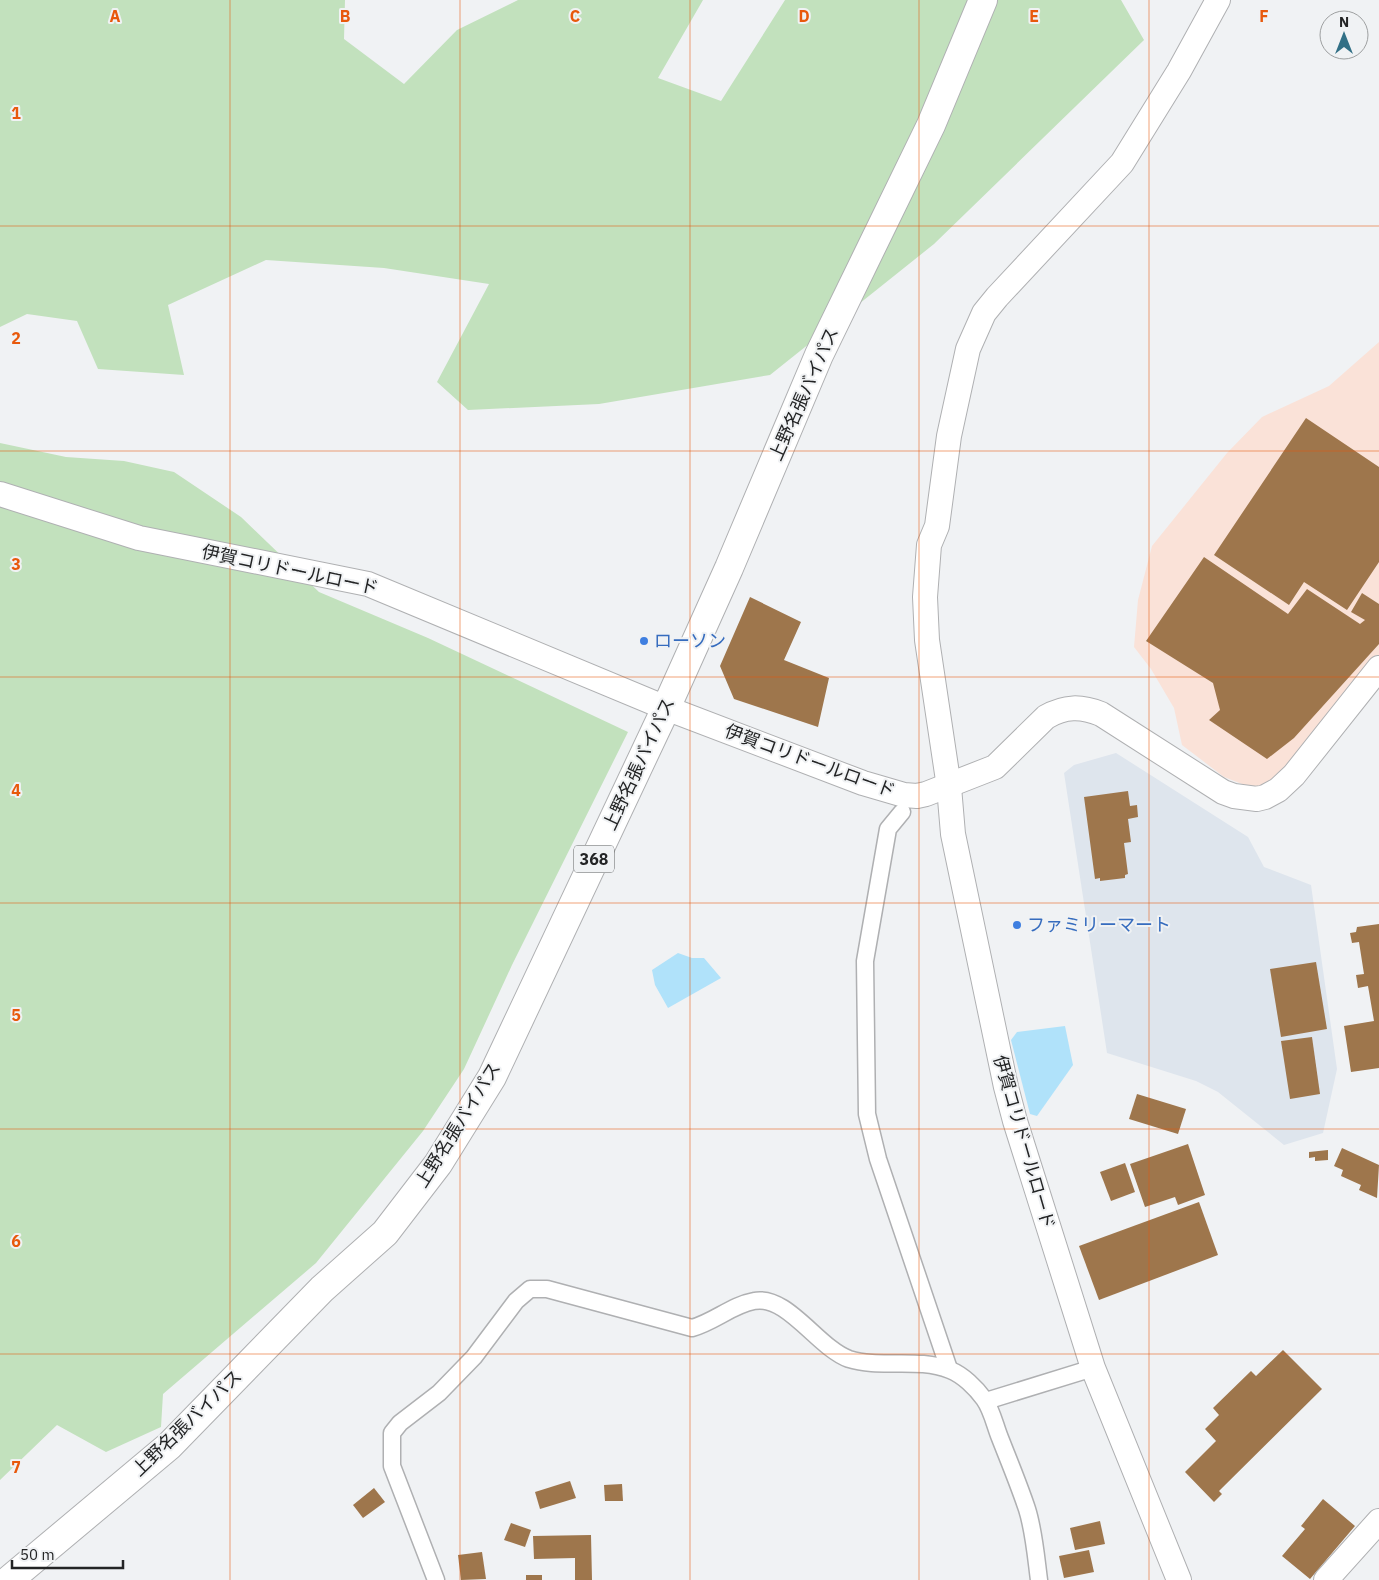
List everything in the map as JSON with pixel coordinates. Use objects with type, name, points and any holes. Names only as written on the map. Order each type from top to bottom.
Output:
[{"type":"highway","name":"上野名張バイパス","points":[[9,1580],[169,1446],[322,1289],[385,1233],[438,1164],[492,1077],[666,708],[729,568],[819,355],[931,125],[983,0]]},
{"type":"street","points":[[1218,0],[1131,151],[1095,193],[997,296],[984,313],[968,349],[950,436],[937,526],[929,545],[925,597],[927,640],[949,787],[995,767],[1046,717],[1055,712],[1078,708],[1101,714],[1223,792],[1247,798],[1264,797],[1278,790],[1294,775],[1379,668]]},
{"type":"street","name":"伊賀コリドールロード","points":[[0,494],[139,538],[368,584],[666,708],[886,791],[917,796],[949,787],[953,834],[1006,1087],[1093,1368],[1179,1580]]},
{"type":"street","points":[[902,812],[888,829],[865,961],[867,1114],[878,1159],[949,1370]]},
{"type":"street","points":[[436,1580],[392,1466],[392,1434],[400,1423],[439,1393],[474,1357],[516,1301],[530,1290],[547,1290],[692,1328],[706,1324],[744,1304],[756,1300],[770,1301],[795,1318],[825,1346],[848,1359],[874,1364],[902,1362],[949,1370],[965,1379],[986,1401],[1028,1510],[1039,1580]]},
{"type":"street","points":[[986,1401],[1093,1368]]},
{"type":"street","points":[[1326,1580],[1379,1521]]},
{"type":"shaded area","points":[[1379,342],[1379,680],[1267,787],[1250,787],[1224,777],[1182,745],[1174,708],[1151,669],[1134,647],[1138,600],[1152,546],[1227,453],[1262,417],[1329,386]]},
{"type":"shaded area","points":[[1116,753],[1248,837],[1264,867],[1311,885],[1337,1069],[1323,1133],[1284,1145],[1218,1092],[1196,1081],[1107,1053],[1064,773],[1074,765]]},
{"type":"green space","points":[[0,0],[345,0],[344,39],[404,84],[457,30],[518,0],[703,0],[658,78],[721,101],[785,0],[1121,0],[1144,40],[934,244],[770,375],[599,404],[468,410],[437,382],[489,284],[384,268],[266,260],[168,305],[184,375],[98,369],[77,321],[27,314],[0,327]]},
{"type":"green space","points":[[0,443],[66,457],[124,461],[174,472],[241,517],[319,592],[428,638],[628,732],[512,965],[464,1069],[423,1131],[316,1263],[163,1394],[161,1427],[106,1452],[57,1425],[0,1480]]},
{"type":"water","points":[[678,953],[692,958],[704,958],[721,978],[668,1008],[655,985],[652,970]]},
{"type":"water","points":[[1065,1026],[1073,1065],[1037,1116],[1030,1114],[1011,1040],[1017,1032]]},
{"type":"building","points":[[1306,418],[1379,467],[1379,562],[1347,610],[1304,582],[1289,605],[1214,555]]},
{"type":"building","points":[[1204,557],[1288,614],[1307,589],[1360,624],[1365,620],[1351,612],[1362,593],[1379,604],[1379,644],[1294,738],[1267,759],[1209,720],[1220,710],[1213,683],[1146,641]]},
{"type":"building","points":[[750,597],[801,622],[784,660],[829,678],[818,727],[734,699],[720,666]]},
{"type":"building","points":[[1128,791],[1130,806],[1137,805],[1138,817],[1128,819],[1131,842],[1124,843],[1128,874],[1125,875],[1125,878],[1100,881],[1100,878],[1095,879],[1084,797]]},
{"type":"building","points":[[1379,924],[1379,1068],[1351,1072],[1344,1026],[1374,1021],[1368,986],[1358,988],[1356,975],[1364,974],[1359,942],[1352,943],[1350,933],[1356,932],[1357,927]]},
{"type":"building","points":[[1316,962],[1327,1029],[1281,1037],[1270,969]]},
{"type":"building","points":[[1312,1037],[1320,1094],[1290,1099],[1281,1041]]},
{"type":"building","points":[[1137,1094],[1186,1109],[1178,1134],[1129,1119]]},
{"type":"building","points":[[1188,1144],[1205,1195],[1178,1205],[1175,1197],[1145,1207],[1130,1164]]},
{"type":"building","points":[[1342,1148],[1379,1165],[1377,1198],[1359,1190],[1361,1185],[1341,1176],[1343,1170],[1334,1166]]},
{"type":"building","points":[[1328,1150],[1328,1160],[1315,1161],[1315,1157],[1309,1158],[1309,1152]]},
{"type":"building","points":[[1125,1163],[1135,1192],[1111,1201],[1100,1172]]},
{"type":"building","points":[[1199,1202],[1218,1255],[1099,1300],[1079,1246]]},
{"type":"building","points":[[1283,1350],[1322,1389],[1219,1491],[1222,1494],[1214,1502],[1185,1472],[1216,1441],[1205,1429],[1219,1415],[1213,1408],[1251,1371],[1256,1376]]},
{"type":"building","points":[[570,1481],[576,1498],[540,1509],[535,1492]]},
{"type":"building","points":[[622,1484],[623,1501],[605,1501],[604,1485]]},
{"type":"building","points":[[374,1488],[385,1502],[363,1518],[353,1505]]},
{"type":"building","points":[[1323,1499],[1355,1526],[1310,1579],[1282,1556],[1305,1529],[1301,1526]]},
{"type":"building","points":[[1100,1521],[1105,1544],[1075,1550],[1070,1528]]},
{"type":"building","points":[[511,1523],[531,1530],[525,1547],[504,1540]]},
{"type":"building","points":[[591,1535],[592,1580],[575,1580],[575,1558],[534,1559],[533,1536]]},
{"type":"building","points":[[1089,1550],[1094,1572],[1064,1578],[1059,1556]]},
{"type":"building","points":[[482,1552],[486,1579],[461,1580],[458,1555]]},
{"type":"building","points":[[526,1575],[542,1575],[542,1580],[526,1580]]},
{"type":"place","name":"ローソン","points":[[644,641]]},
{"type":"place","name":"ファミリーマート","points":[[1017,925]]}]
